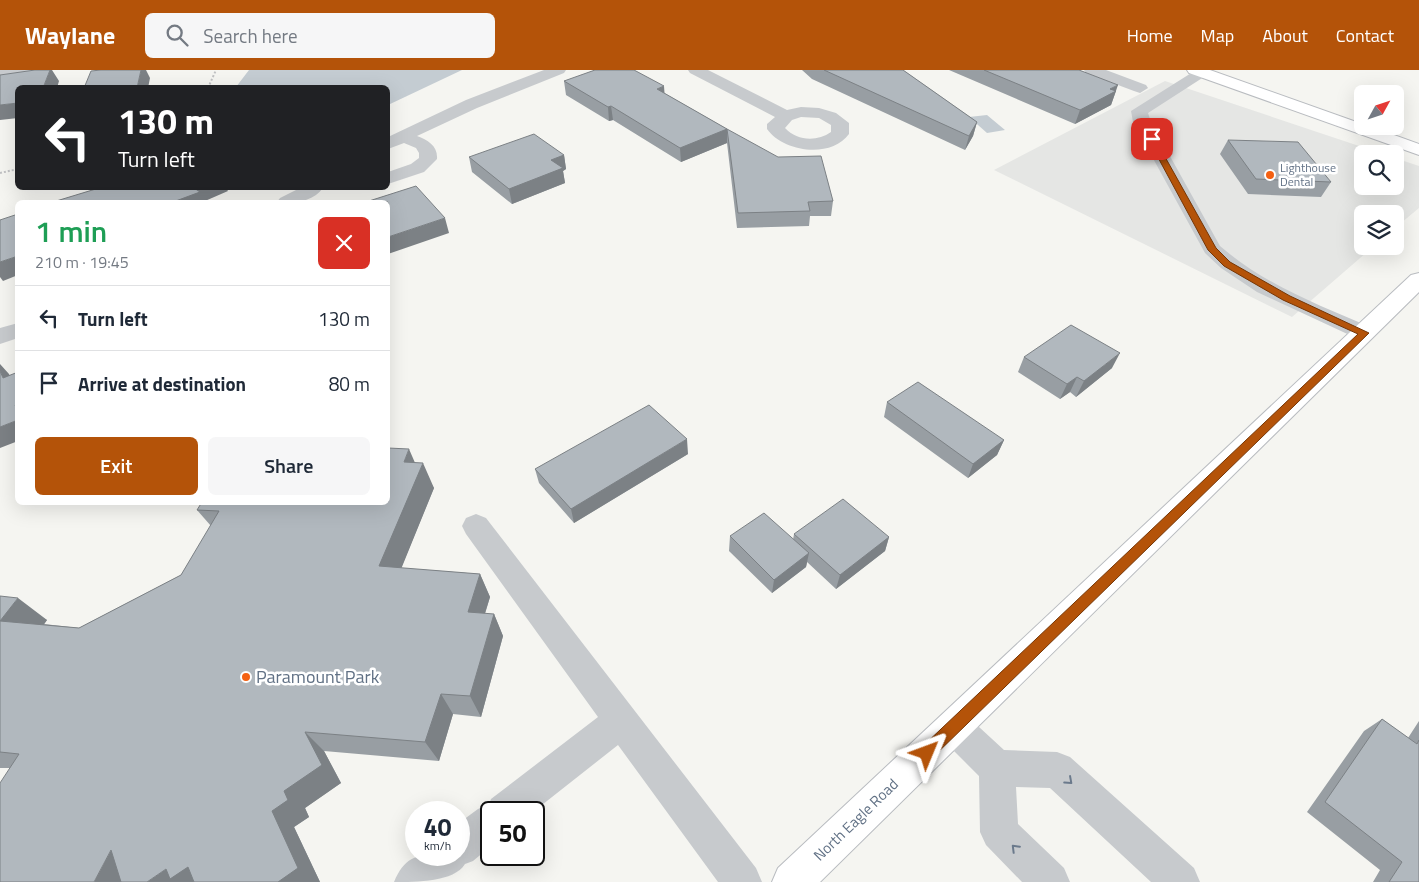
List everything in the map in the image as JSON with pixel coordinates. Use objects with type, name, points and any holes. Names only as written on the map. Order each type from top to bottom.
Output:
[{"type":"main road","points":[[1198,71],[1419,150]]},
{"type":"main road","name":"North Eagle Road","points":[[792,882],[1419,280]]},
{"type":"street","points":[[0,74],[26,70]]},
{"type":"street","points":[[395,140],[427,122],[484,97],[558,70]]},
{"type":"street","points":[[696,70],[786,116]]},
{"type":"street","points":[[1092,70],[1140,88]]},
{"type":"street","points":[[1198,71],[1139,110],[1142,122],[1212,250],[1227,264],[1250,279],[1364,333]]},
{"type":"street","points":[[390,177],[413,171],[422,166],[427,158],[428,151],[423,145],[395,140]]},
{"type":"street","points":[[291,200],[309,190]]},
{"type":"street","points":[[0,336],[15,331]]},
{"type":"street","points":[[476,526],[742,882]]},
{"type":"street","points":[[518,801],[622,721]]},
{"type":"street","points":[[954,727],[997,768],[1057,770],[1180,882]]},
{"type":"street","points":[[997,768],[999,832],[1050,882]]},
{"type":"street","points":[[470,838],[480,831]]},
{"type":"street","points":[[414,882],[435,866]]},
{"type":"path","points":[[209,85],[216,70]]},
{"type":"path","points":[[0,173],[15,170]]},
{"type":"shaded area","points":[[249,70],[462,70],[390,104],[390,85],[238,85]]},
{"type":"shaded area","points":[[1165,81],[1356,145],[1354,145],[1354,195],[1404,195],[1404,161],[1419,166],[1419,208],[1404,220],[1404,205],[1354,205],[1354,255],[1364,255],[1292,317],[994,170]]},
{"type":"shaded area","points":[[987,115],[1005,130],[987,133],[969,117]]},
{"type":"building","points":[[50,70],[44,85],[15,85],[15,103],[0,105],[0,75]]},
{"type":"building","points":[[141,70],[138,85],[85,85],[91,71]]},
{"type":"building","points":[[595,70],[634,70],[664,86],[657,89],[727,129],[680,148],[611,106],[608,107],[564,81]]},
{"type":"building","points":[[824,70],[903,70],[977,122],[969,136]]},
{"type":"building","points":[[984,70],[1079,70],[1118,85],[1110,89],[1116,91],[1080,110]]},
{"type":"building","points":[[727,129],[778,157],[821,156],[833,201],[808,202],[810,211],[738,213]]},
{"type":"building","points":[[534,134],[564,155],[551,160],[563,168],[509,189],[469,157]]},
{"type":"building","points":[[1228,140],[1298,142],[1331,182],[1256,179]]},
{"type":"building","points":[[416,186],[445,218],[390,236],[390,200],[372,200]]},
{"type":"building","points":[[92,190],[197,190],[200,192],[178,200],[60,200]]},
{"type":"building","points":[[15,215],[15,257],[0,262],[0,220]]},
{"type":"building","points":[[1071,325],[1120,353],[1084,381],[1077,377],[1067,384],[1024,357]]},
{"type":"building","points":[[0,371],[3,378],[15,373],[15,421],[0,427]]},
{"type":"building","points":[[918,382],[1004,440],[973,464],[887,402]]},
{"type":"building","points":[[649,405],[687,439],[571,509],[535,469]]},
{"type":"building","name":"Paramount Park","points":[[390,448],[409,449],[404,462],[423,463],[379,566],[480,574],[468,612],[494,614],[470,696],[441,694],[425,742],[305,732],[322,765],[284,791],[288,800],[272,811],[298,868],[278,882],[194,882],[188,867],[170,879],[166,869],[147,882],[121,882],[111,850],[94,882],[0,882],[0,783],[19,754],[0,752],[0,621],[79,628],[181,575],[219,511],[197,510],[200,505],[390,505]]},
{"type":"building","points":[[843,499],[889,537],[840,575],[794,534]]},
{"type":"building","points":[[764,513],[809,553],[774,580],[730,536]]},
{"type":"building","points":[[0,596],[18,598],[0,621]]},
{"type":"building","points":[[1382,719],[1417,744],[1419,740],[1419,882],[1389,882],[1402,862],[1325,802]]},
{"type":"place","name":"Lighthouse Dental","points":[[1270,175]]},
{"type":"place","name":"Paramount Park","points":[[246,677]]},
{"type":"route","points":[[927,753],[1364,333],[1286,298],[1250,279],[1227,264],[1212,250],[1152,139]]}]
